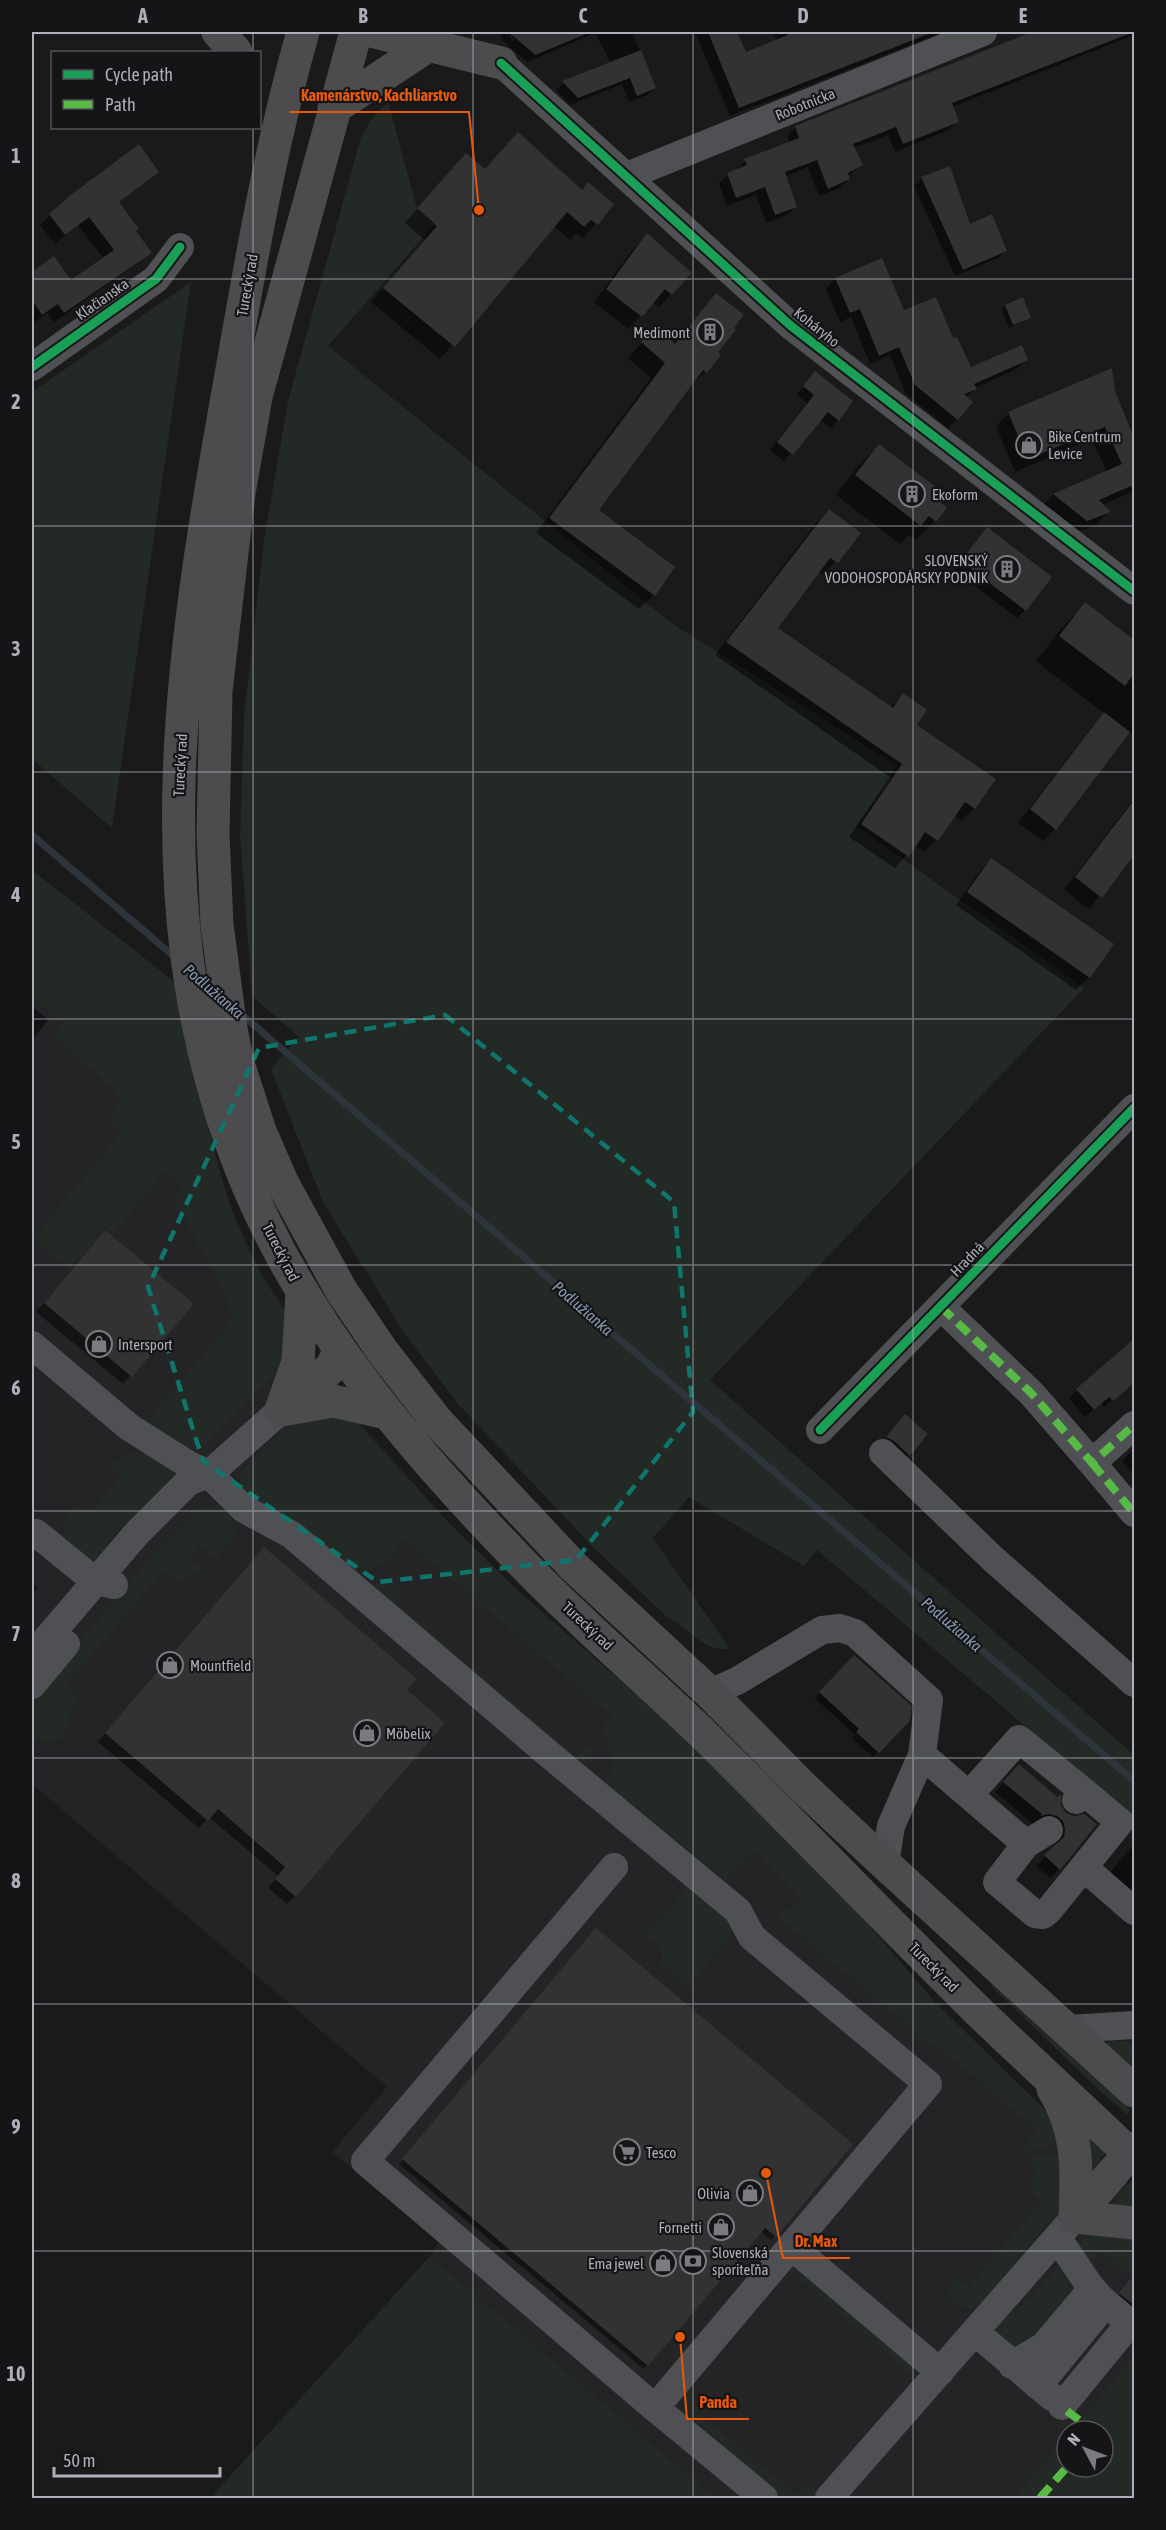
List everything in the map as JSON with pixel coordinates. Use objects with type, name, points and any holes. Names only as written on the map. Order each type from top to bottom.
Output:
[{"type":"main road","points":[[218,32],[235,51]]},
{"type":"main road","name":"Turecký rad","points":[[303,32],[271,161],[218,447],[192,617],[183,699],[177,837],[184,940],[201,1049],[234,1152],[254,1199],[302,1293],[386,1413],[435,1469],[533,1575],[700,1731],[1041,2070],[1133,2153]]},
{"type":"main road","points":[[356,32],[256,397],[239,493],[216,691],[212,780],[214,884],[231,1029],[246,1092],[283,1184],[331,1273],[368,1331],[436,1420],[573,1566],[710,1693],[804,1788],[885,1864],[1134,2091]]},
{"type":"main road","points":[[375,32],[501,63]]},
{"type":"main road","points":[[467,32],[501,63]]},
{"type":"main road","points":[[334,108],[429,45]]},
{"type":"main road","points":[[261,121],[271,161]]},
{"type":"main road","points":[[281,1410],[298,1362],[302,1293]]},
{"type":"main road","points":[[298,1362],[340,1350],[368,1331]]},
{"type":"main road","points":[[281,1410],[331,1368],[340,1350]]},
{"type":"main road","points":[[281,1410],[333,1401],[386,1413]]},
{"type":"main road","points":[[1041,2070],[1070,2120],[1077,2173],[1066,2228]]},
{"type":"main road","points":[[1066,2228],[1133,2153]]},
{"type":"main road","points":[[1066,2228],[1134,2223]]},
{"type":"street","name":"Robotnícka","points":[[627,176],[983,32]]},
{"type":"street","name":"Koháryho","points":[[501,63],[791,326],[1134,591]]},
{"type":"street","name":"Kľačianska","points":[[32,367],[156,279],[180,247]]},
{"type":"street","name":"Hradná","points":[[820,1430],[1134,1108]]},
{"type":"street","points":[[941,1307],[1032,1394],[1134,1513]]},
{"type":"street","points":[[32,1345],[129,1427],[189,1465],[209,1474],[244,1509],[292,1535],[738,1911],[752,1936],[928,2084],[654,2408]]},
{"type":"street","points":[[32,1685],[105,1583],[138,1532],[188,1482],[209,1474],[281,1410]]},
{"type":"street","points":[[1092,1462],[1134,1425]]},
{"type":"street","points":[[883,1453],[993,1559],[1134,1683]]},
{"type":"street","points":[[36,1533],[105,1583]]},
{"type":"street","points":[[32,1656],[105,1583]]},
{"type":"street","points":[[710,1693],[737,1681],[822,1630],[840,1628],[855,1633],[929,1700],[922,1755],[891,1826],[885,1864]]},
{"type":"street","points":[[922,1755],[969,1795],[1037,1837],[997,1882],[1035,1914],[1043,1915],[1049,1910],[1120,1822],[1079,1795],[1019,1739],[969,1795]]},
{"type":"street","points":[[614,1867],[365,2161],[764,2499]]},
{"type":"street","points":[[1096,1878],[1134,1911]]},
{"type":"street","points":[[1068,2029],[1134,2025]]},
{"type":"street","points":[[975,2332],[1065,2408],[1130,2323],[1099,2297],[1074,2259],[1066,2228]]},
{"type":"street","points":[[829,2499],[1066,2228]]},
{"type":"street","points":[[791,2246],[940,2372]]},
{"type":"street","points":[[1012,2365],[1044,2346],[1099,2297]]},
{"type":"street","points":[[1038,2386],[1099,2297]]},
{"type":"highlighted area","points":[[445,1015],[674,1202],[693,1412],[576,1560],[378,1582],[203,1461],[148,1287],[259,1048]]},
{"type":"shaded area","points":[[388,102],[417,208],[435,224],[328,346],[670,622],[897,766],[856,826],[1084,988],[710,1380],[1134,1755],[1134,1818],[817,1550],[804,1566],[689,1497],[653,1538],[730,1649],[708,1646],[665,1615],[594,1548],[459,1405],[406,1336],[323,1202],[271,1069],[299,1037],[252,996],[240,835],[244,716],[264,540],[288,401],[361,137],[371,120]]},
{"type":"shaded area","points":[[191,282],[112,828],[32,759],[32,392]]},
{"type":"shaded area","points":[[32,870],[209,1131],[231,1209],[262,1275],[362,1426],[449,1523],[516,1589],[704,1754],[844,1897],[936,2003],[1045,2110],[1134,2189],[1134,2355],[1081,2419],[1055,2419],[1055,2449],[1014,2498],[716,2498],[430,2256],[439,2242],[332,2152],[387,2087],[32,1784]]},
{"type":"shaded area","points":[[32,870],[180,986],[208,1126],[222,1181],[236,1223],[250,1252],[290,1321],[281,1364],[276,1372],[196,1453],[150,1428],[152,1414],[225,1329],[231,1317],[229,1305],[174,1198],[183,1187],[165,1172],[113,1233],[105,1228],[70,1269],[33,1238],[121,1133],[108,1122],[115,1114],[119,1100],[113,1088],[54,1036],[63,1024],[32,997]]},
{"type":"shaded area","points":[[350,1416],[449,1523],[516,1589],[704,1754],[844,1897],[936,2003],[1045,2110],[1052,2120],[1062,2145],[1053,2144],[1025,2154],[1021,2150],[1037,2130],[940,2048],[931,2045],[777,1918],[801,1898],[754,1850],[726,1880],[606,1783],[614,1763],[602,1728],[612,1716],[406,1540],[381,1565],[366,1570],[357,1569],[347,1565],[278,1512],[244,1493],[239,1483],[243,1469],[298,1422]]},
{"type":"shaded area","points":[[144,1453],[176,1472],[107,1543],[108,1553],[100,1560],[90,1561],[69,1542],[66,1536],[66,1522],[70,1513],[77,1504],[89,1514],[122,1477],[109,1466],[127,1454]]},
{"type":"shaded area","points":[[216,1504],[230,1516],[234,1524],[235,1535],[216,1559],[200,1546],[190,1558],[204,1570],[176,1582],[163,1571],[66,1685],[78,1696],[62,1738],[49,1743],[34,1739],[32,1697],[162,1544],[200,1507]]},
{"type":"shaded area","points":[[393,1582],[401,1588],[400,1595],[395,1601],[455,1653],[453,1656],[373,1586]]},
{"type":"shaded area","points":[[462,1659],[577,1757],[589,1746],[592,1752],[590,1759],[582,1764],[459,1662]]},
{"type":"shaded area","points":[[690,1885],[735,1924],[727,1940],[687,1987],[659,1963],[662,1959],[661,1946],[651,1938],[643,1939]]},
{"type":"shaded area","points":[[994,1983],[1116,2091],[1130,2111],[1127,2114],[1101,2092],[991,1986]]},
{"type":"shaded area","points":[[1109,2040],[1134,2041],[1134,2070],[1106,2044]]},
{"type":"shaded area","points":[[1086,2132],[1106,2152],[1089,2172]]},
{"type":"shaded area","points":[[1050,2153],[1057,2158],[1064,2159],[1063,2201],[1057,2212],[982,2302],[971,2309],[957,2304],[948,2291],[956,2276],[969,2287],[1041,2202],[1029,2191],[1034,2174],[1029,2157]]},
{"type":"shaded area","points":[[1134,2177],[1134,2213],[1110,2208]]},
{"type":"shaded area","points":[[1098,2233],[1134,2233],[1134,2279],[1101,2252],[1088,2266],[1080,2242],[1085,2238]]},
{"type":"shaded area","points":[[430,2256],[716,2498],[210,2498]]},
{"type":"shaded area","points":[[1066,2258],[1068,2298],[1048,2329],[1017,2348],[1002,2343],[997,2333],[998,2326],[1004,2318],[1033,2296]]},
{"type":"shaded area","points":[[792,2273],[807,2278],[914,2369],[917,2379]]},
{"type":"shaded area","points":[[1134,2355],[1134,2498],[1014,2498],[1055,2449],[1055,2479],[1115,2479],[1115,2419],[1081,2419]]},
{"type":"shaded area","points":[[692,2386],[697,2390],[687,2404],[796,2495],[807,2483],[818,2492],[818,2496],[787,2498],[779,2494],[683,2410],[682,2398]]},
{"type":"building","points":[[509,32],[591,32],[535,55]]},
{"type":"building","points":[[708,32],[737,32],[746,52],[788,35],[786,32],[931,33],[739,108]]},
{"type":"building","points":[[1032,32],[1131,33],[952,103],[959,122],[903,144],[896,127],[853,144],[863,165],[848,173],[850,179],[828,189],[817,160],[785,172],[797,207],[775,215],[765,187],[736,198],[727,173],[747,165],[744,159],[799,138],[795,126]]},
{"type":"building","points":[[641,50],[656,88],[637,96],[630,78],[578,98],[562,81]]},
{"type":"building","points":[[518,132],[582,190],[588,182],[614,204],[598,225],[591,220],[584,227],[567,212],[455,347],[383,288],[437,226],[417,208],[466,153],[485,169]]},
{"type":"building","points":[[139,144],[159,172],[119,202],[139,229],[136,231],[152,253],[64,313],[58,304],[42,315],[32,300],[32,272],[54,256],[71,280],[114,250],[89,217],[65,235],[49,214]]},
{"type":"building","points":[[950,166],[970,224],[992,214],[1007,251],[963,270],[921,177]]},
{"type":"building","points":[[647,233],[692,273],[672,295],[665,289],[642,317],[606,289]]},
{"type":"building","points":[[882,258],[904,310],[936,297],[953,338],[957,337],[971,367],[1022,345],[1028,360],[974,384],[977,389],[964,394],[973,402],[958,420],[915,385],[899,347],[879,356],[860,309],[850,313],[835,278]]},
{"type":"building","points":[[716,293],[744,315],[734,328],[736,330],[718,352],[721,355],[707,373],[703,370],[599,510],[675,567],[655,596],[549,518],[665,363],[641,342],[655,326],[675,344]]},
{"type":"building","points":[[1023,297],[1031,318],[1013,325],[1005,305]]},
{"type":"building","points":[[1112,368],[1115,391],[1134,438],[1134,494],[1131,486],[1099,500],[1111,512],[1087,521],[1053,494],[1122,464],[1105,427],[1028,459],[1008,412]]},
{"type":"building","points":[[815,371],[853,401],[839,421],[828,412],[793,455],[777,442],[814,395],[803,386]]},
{"type":"building","name":"Ekoform","points":[[879,444],[945,494],[940,502],[947,508],[936,522],[929,516],[921,526],[855,475]]},
{"type":"building","points":[[829,509],[861,533],[838,563],[830,558],[778,628],[893,708],[903,693],[927,710],[917,725],[996,779],[975,809],[965,802],[938,841],[925,832],[909,857],[861,824],[902,764],[726,642]]},
{"type":"building","name":"SLOVENSKÝ VODOHOSPODÁRSKY PODNIK","points":[[987,527],[1052,577],[1026,611],[961,561]]},
{"type":"building","points":[[1085,602],[1134,640],[1134,673],[1125,686],[1059,636]]},
{"type":"building","points":[[1104,712],[1130,732],[1056,830],[1030,809]]},
{"type":"building","points":[[1134,800],[1134,855],[1102,898],[1075,877]]},
{"type":"building","points":[[991,858],[1114,944],[1090,978],[967,892]]},
{"type":"building","points":[[105,1230],[194,1304],[132,1377],[44,1303]]},
{"type":"building","points":[[1134,1339],[1134,1383],[1113,1401],[1109,1397],[1094,1410],[1076,1389]]},
{"type":"building","points":[[905,1414],[928,1434],[910,1456],[894,1441],[886,1437]]},
{"type":"building","points":[[264,1547],[417,1679],[407,1690],[445,1723],[296,1897],[275,1879],[285,1867],[218,1809],[208,1821],[105,1733]]},
{"type":"building","points":[[854,1655],[912,1706],[910,1721],[879,1753],[856,1732],[859,1729],[819,1692]]},
{"type":"building","points":[[1019,1764],[1057,1797],[1061,1794],[1061,1806],[1066,1813],[1074,1816],[1084,1814],[1097,1824],[1060,1870],[1044,1855],[1064,1837],[1063,1821],[1049,1814],[1040,1816],[1042,1814],[1003,1782]]},
{"type":"building","name":"Tesco","points":[[596,1928],[853,2144],[776,2237],[765,2228],[648,2366],[402,2159]]},
{"type":"building","points":[[1134,2275],[1134,2305],[1119,2293]]},
{"type":"waterway","name":"Podlužianka","points":[[32,835],[178,960]]},
{"type":"waterway","name":"Podlužianka","points":[[241,1014],[1134,1781]]},
{"type":"marked path","points":[[941,1307],[1032,1394],[1092,1463],[1134,1425]]},
{"type":"marked path","points":[[1092,1463],[1134,1513]]},
{"type":"marked path","points":[[1067,2411],[1078,2419]]},
{"type":"marked path","points":[[1040,2498],[1057,2479]]},
{"type":"cycle path","points":[[501,63],[791,326],[1134,591]]},
{"type":"cycle path","points":[[32,367],[156,279],[180,247]]},
{"type":"cycle path","points":[[820,1430],[1134,1108]]},
{"type":"place","name":"Kamenárstvo, Kachliarstvo","points":[[479,210]]},
{"type":"place","name":"Medimont","points":[[710,332]]},
{"type":"place","name":"Bike Centrum Levice","points":[[1029,445]]},
{"type":"place","name":"Ekoform","points":[[912,494]]},
{"type":"place","name":"SLOVENSKÝ VODOHOSPODÁRSKY PODNIK","points":[[1007,569]]},
{"type":"place","name":"Intersport","points":[[99,1344]]},
{"type":"place","name":"Mountfield","points":[[170,1665]]},
{"type":"place","name":"Möbelix","points":[[367,1733]]},
{"type":"place","name":"Tesco","points":[[627,2152]]},
{"type":"place","name":"Dr. Max","points":[[766,2173]]},
{"type":"place","name":"Olivia","points":[[750,2193]]},
{"type":"place","name":"Fornetti","points":[[721,2227]]},
{"type":"place","name":"Slovenská sporiteľňa","points":[[693,2261]]},
{"type":"place","name":"Ema jewel","points":[[663,2263]]},
{"type":"place","name":"Panda","points":[[680,2337]]}]
